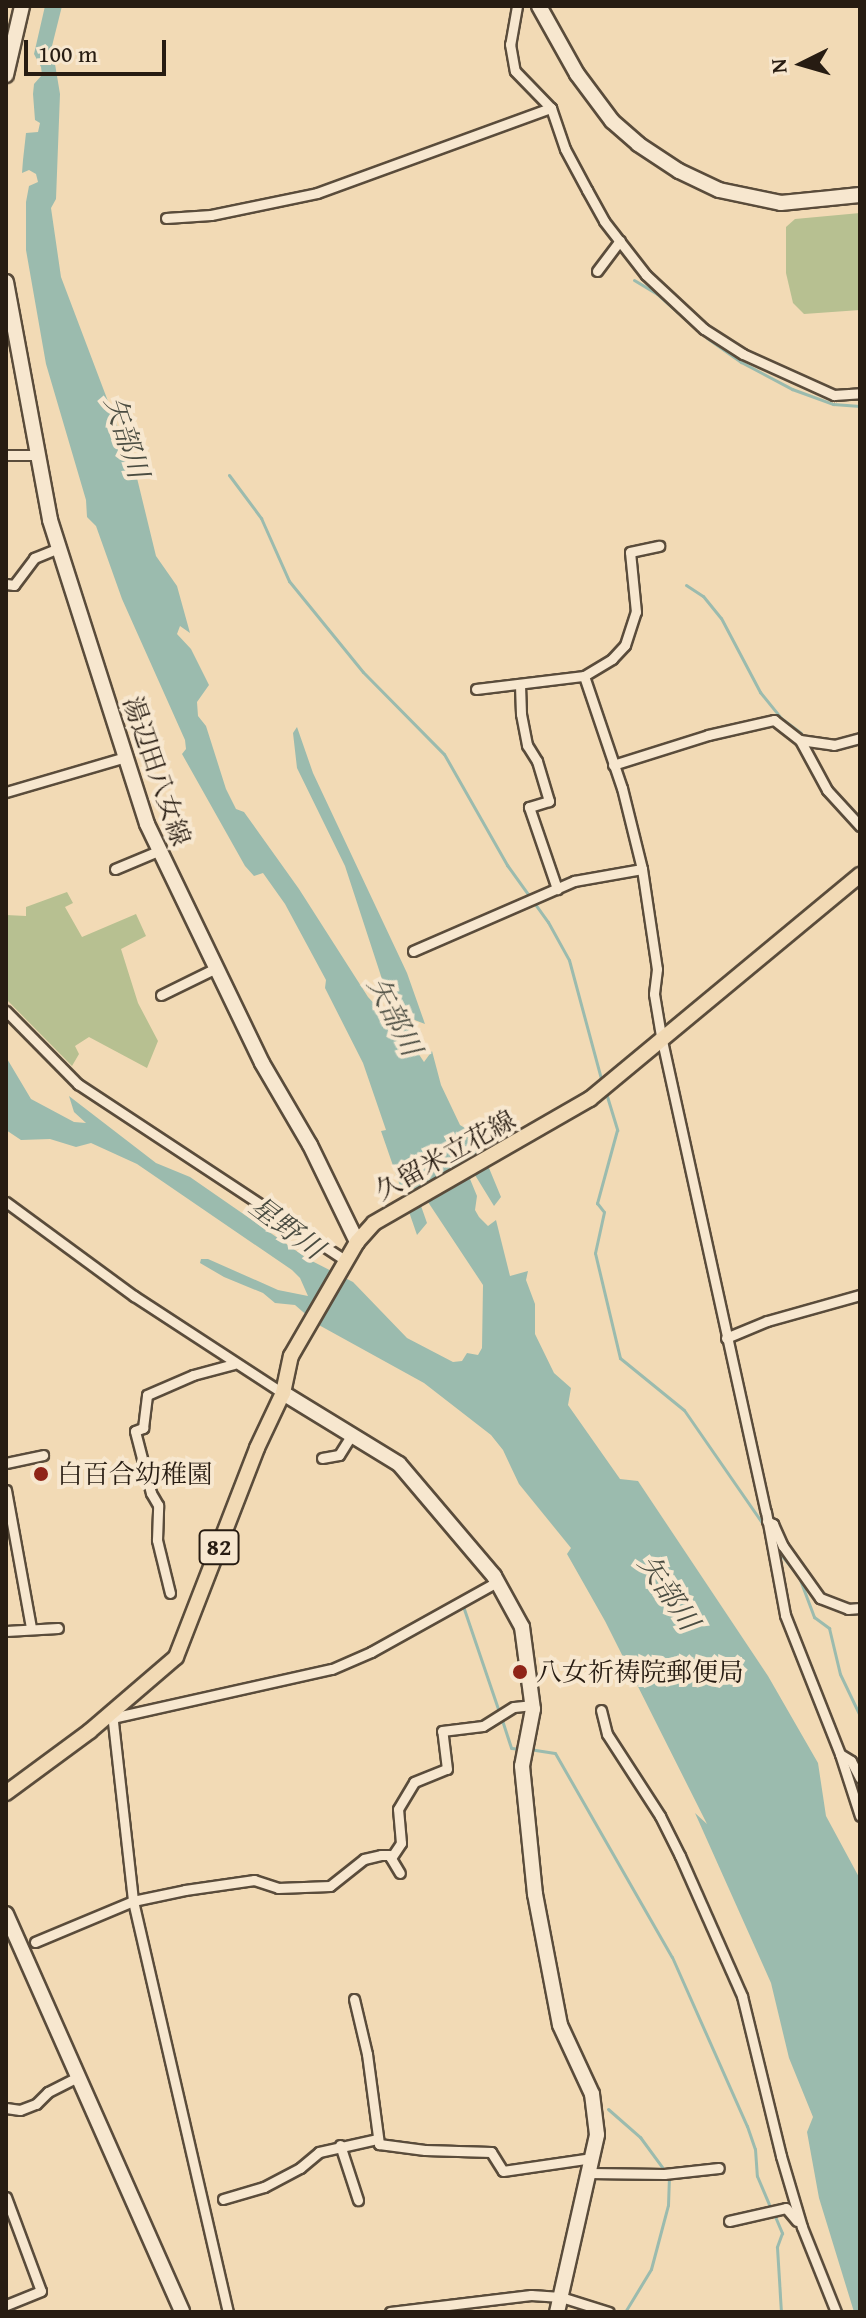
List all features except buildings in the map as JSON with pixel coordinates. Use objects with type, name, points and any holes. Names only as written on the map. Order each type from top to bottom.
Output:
[{"type":"main road","name":"久留米立花線","points":[[6,1793],[112,1716],[176,1657],[257,1448],[283,1393],[291,1356],[357,1242],[374,1223],[590,1099],[661,1036],[775,949],[860,875]]},
{"type":"street","points":[[6,75],[9,43],[22,6]]},
{"type":"street","points":[[517,6],[510,44],[515,71],[544,106],[576,171],[620,241],[646,275],[704,329],[743,354],[834,395],[860,393]]},
{"type":"street","points":[[540,8],[577,74],[612,121],[638,144],[679,171],[719,190],[781,203],[860,195]]},
{"type":"street","points":[[166,218],[224,213],[317,193],[544,106]]},
{"type":"street","points":[[597,271],[620,241]]},
{"type":"street","name":"湯辺田八女線","points":[[6,282],[59,548],[158,851],[357,1242]]},
{"type":"street","points":[[6,455],[41,460]]},
{"type":"street","points":[[476,689],[584,676],[612,659],[625,645],[636,612],[630,552],[659,546]]},
{"type":"street","points":[[6,584],[14,585],[34,558],[59,548]]},
{"type":"street","points":[[584,676],[642,869],[657,969],[654,994],[661,1036],[785,1615],[840,1754],[860,1816]]},
{"type":"street","points":[[520,685],[527,745],[537,761],[549,801],[529,807],[557,889]]},
{"type":"street","points":[[613,765],[708,735],[774,720],[800,740],[827,790],[860,826]]},
{"type":"street","points":[[800,740],[834,745],[860,738]]},
{"type":"street","points":[[6,792],[126,757]]},
{"type":"street","points":[[115,869],[158,851]]},
{"type":"street","points":[[413,951],[485,918],[510,912],[574,881],[642,869]]},
{"type":"street","points":[[161,995],[216,968]]},
{"type":"street","points":[[6,1011],[78,1084],[345,1264]]},
{"type":"street","points":[[6,1202],[234,1364],[399,1464],[497,1582],[522,1627],[533,1705],[522,1766],[535,1894],[560,2025],[592,2094],[597,2135],[557,2312]]},
{"type":"street","points":[[726,1338],[767,1321],[860,1295]]},
{"type":"street","points":[[170,1593],[157,1540],[158,1505],[151,1493],[135,1431],[143,1428],[147,1395],[193,1375],[234,1364]]},
{"type":"street","points":[[322,1458],[339,1455],[352,1434]]},
{"type":"street","points":[[6,1463],[43,1455]]},
{"type":"street","points":[[6,1490],[10,1543],[31,1627]]},
{"type":"street","points":[[767,1521],[773,1524],[783,1546],[820,1598],[848,1609],[860,1608]]},
{"type":"street","points":[[228,2312],[133,1901],[112,1716],[332,1669],[371,1652],[497,1582]]},
{"type":"street","points":[[6,1631],[31,1627],[58,1628]]},
{"type":"street","points":[[391,1858],[401,1843],[398,1809],[414,1782],[447,1769],[442,1731],[483,1726],[514,1707],[533,1705]]},
{"type":"street","points":[[601,1710],[607,1734],[660,1816],[742,1996],[802,2227],[836,2312]]},
{"type":"street","points":[[840,1754],[851,1761],[860,1778]]},
{"type":"street","points":[[35,1942],[133,1901],[254,1880],[278,1888],[330,1886],[364,1859],[381,1855],[391,1858],[400,1873]]},
{"type":"street","points":[[6,1914],[182,2312]]},
{"type":"street","points":[[354,1999],[370,2068],[379,2144],[425,2150],[491,2152],[503,2171],[591,2165],[664,2174],[719,2168]]},
{"type":"street","points":[[6,2108],[20,2110],[36,2104],[48,2092],[76,2078]]},
{"type":"street","points":[[223,2199],[264,2187],[300,2168],[319,2152],[377,2139]]},
{"type":"street","points":[[340,2145],[358,2200]]},
{"type":"street","points":[[6,2197],[41,2291],[6,2305]]},
{"type":"street","points":[[729,2221],[786,2208],[802,2227]]},
{"type":"street","points":[[390,2312],[496,2297],[561,2297],[609,2312]]},
{"type":"green space","points":[[860,213],[860,310],[804,314],[793,303],[786,273],[786,227],[795,219]]},
{"type":"green space","points":[[67,892],[73,903],[65,907],[82,937],[136,914],[146,936],[121,949],[138,1003],[158,1041],[147,1068],[89,1037],[75,1046],[79,1054],[72,1066],[6,999],[6,915],[26,916],[26,907]]},
{"type":"water","name":"矢部川","points":[[45,6],[62,6],[50,54],[54,58],[60,94],[56,199],[51,208],[61,277],[137,478],[156,556],[177,586],[190,633],[180,626],[177,634],[191,649],[209,685],[197,702],[198,716],[206,726],[226,789],[236,809],[244,812],[299,889],[368,997],[399,1031],[345,866],[297,768],[293,733],[297,727],[313,773],[407,973],[425,1024],[412,1019],[416,1050],[424,1062],[432,1051],[441,1085],[460,1125],[468,1130],[489,1168],[501,1197],[494,1206],[475,1175],[470,1179],[477,1196],[475,1210],[479,1217],[488,1226],[496,1220],[510,1276],[528,1271],[526,1280],[535,1304],[535,1334],[554,1373],[571,1388],[568,1405],[620,1479],[638,1481],[768,1676],[818,1763],[826,1816],[860,1879],[860,2312],[854,2312],[819,2198],[807,2132],[813,2117],[789,2058],[771,1983],[695,1813],[707,1824],[605,1621],[567,1554],[571,1548],[519,1484],[503,1450],[491,1435],[424,1383],[317,1324],[295,1305],[275,1303],[263,1293],[200,1263],[201,1259],[208,1259],[278,1290],[308,1296],[300,1278],[292,1270],[137,1164],[91,1143],[76,1147],[50,1139],[21,1140],[6,1130],[6,1057],[31,1099],[74,1122],[86,1123],[74,1112],[69,1096],[156,1163],[190,1177],[308,1259],[353,1282],[407,1338],[453,1362],[462,1361],[467,1353],[478,1355],[482,1348],[483,1285],[428,1202],[420,1203],[427,1223],[417,1235],[381,1131],[386,1130],[363,1063],[325,988],[326,980],[285,904],[263,873],[254,876],[245,866],[182,754],[186,749],[185,740],[122,599],[96,526],[87,517],[86,500],[46,364],[26,250],[26,202],[29,186],[38,182],[36,174],[29,170],[22,173],[23,160],[26,133],[38,132],[40,123],[35,120],[33,94],[34,84],[42,75],[34,54]]},
{"type":"waterway","points":[[634,280],[657,294],[702,334]]},
{"type":"waterway","points":[[707,338],[741,362],[792,389],[833,404],[860,406]]},
{"type":"waterway","points":[[229,475],[261,518],[289,581],[363,672],[444,754],[507,865],[548,922],[569,960],[602,1082]]},
{"type":"waterway","points":[[686,585],[703,596],[721,618],[760,692],[781,718],[801,733]]},
{"type":"waterway","points":[[606,1093],[617,1130],[597,1203],[604,1212],[595,1253],[620,1358],[684,1410],[765,1527]]},
{"type":"waterway","points":[[778,1551],[799,1577],[814,1617],[829,1628],[840,1674],[860,1716]]},
{"type":"waterway","points":[[463,1606],[499,1712]]},
{"type":"waterway","points":[[502,1720],[511,1748],[522,1749]]},
{"type":"waterway","points":[[529,1749],[555,1753],[672,1957],[747,2126],[755,2149],[757,2176],[770,2207]]},
{"type":"waterway","points":[[608,2109],[640,2137],[665,2171]]},
{"type":"waterway","points":[[625,2312],[651,2269],[668,2205],[669,2177]]},
{"type":"waterway","points":[[774,2214],[782,2233],[777,2247],[781,2312]]},
{"type":"place","name":"白百合幼稚園","points":[[41,1474]]},
{"type":"place","name":"八女祈祷院郵便局","points":[[520,1672]]},
{"type":"water label","name":"星野川","points":[[287,1227]]}]
